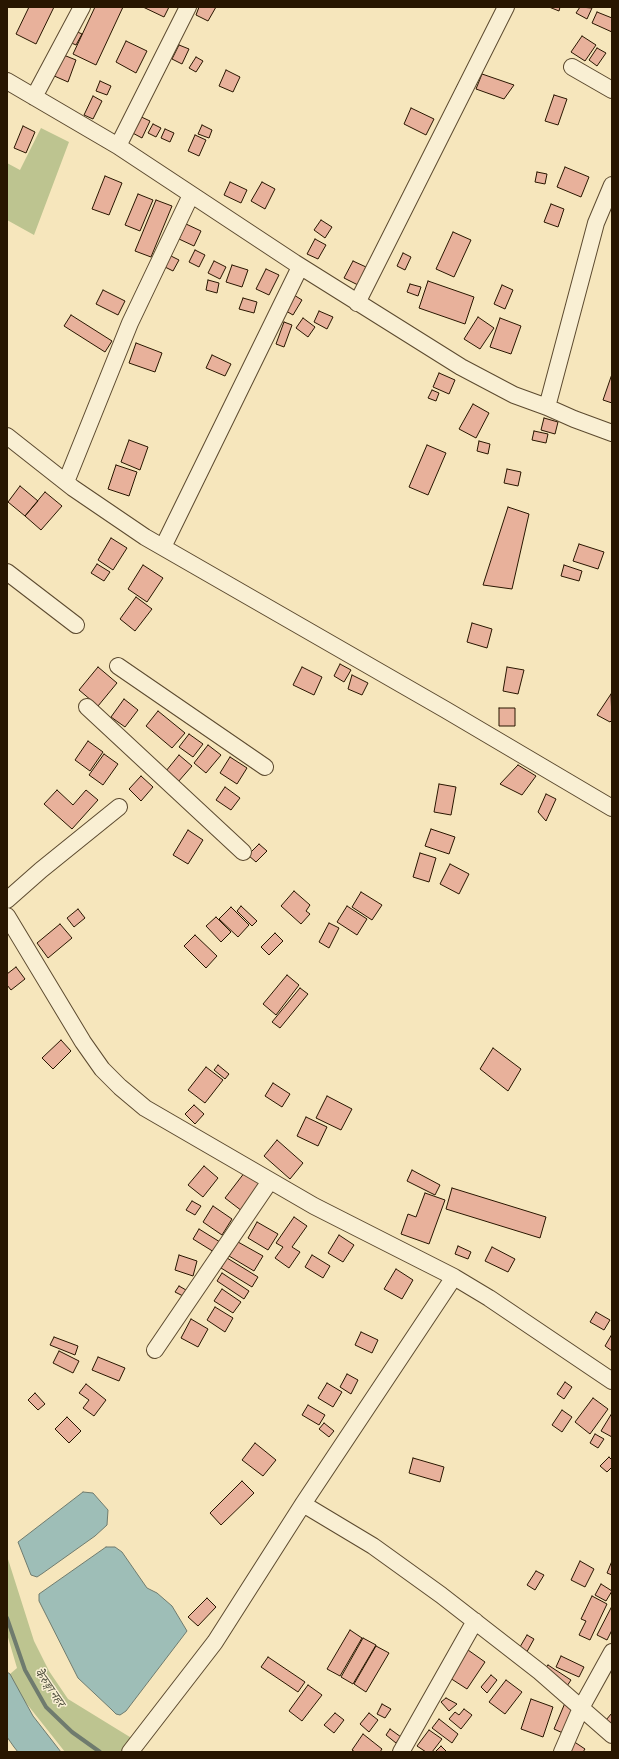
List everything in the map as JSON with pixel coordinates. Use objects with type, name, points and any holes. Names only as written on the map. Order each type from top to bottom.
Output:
[{"type":"street","points":[[34,97],[82,7]]},
{"type":"street","points":[[118,146],[188,7]]},
{"type":"street","points":[[357,303],[506,7]]},
{"type":"street","points":[[572,67],[612,90]]},
{"type":"street","points":[[7,81],[118,146],[357,303],[461,367],[514,395],[547,406],[574,419],[612,433]]},
{"type":"street","points":[[547,406],[596,223],[612,185]]},
{"type":"street","points":[[66,482],[130,323],[191,195]]},
{"type":"street","points":[[163,547],[300,266]]},
{"type":"street","points":[[7,436],[66,482],[145,538],[163,547],[612,808]]},
{"type":"street","points":[[7,572],[76,625]]},
{"type":"street","points":[[118,666],[265,767]]},
{"type":"street","points":[[86,707],[243,852]]},
{"type":"street","points":[[7,900],[41,870],[119,807]]},
{"type":"street","points":[[7,916],[83,1042],[102,1069],[120,1087],[145,1108],[314,1206],[454,1277],[489,1298],[612,1381]]},
{"type":"street","points":[[155,1350],[270,1181]]},
{"type":"street","points":[[132,1749],[215,1642],[303,1504],[454,1277]]},
{"type":"street","points":[[303,1504],[373,1546],[475,1622],[540,1672],[612,1735]]},
{"type":"street","points":[[402,1752],[475,1622]]},
{"type":"street","points":[[562,1752],[581,1708],[612,1652]]},
{"type":"green space","points":[[41,128],[69,142],[34,235],[7,220],[7,163],[20,170]]},
{"type":"green space","points":[[7,1556],[34,1641],[49,1671],[68,1699],[138,1742],[130,1752],[65,1752],[15,1689],[10,1674],[17,1668],[7,1634]]},
{"type":"water","points":[[83,1492],[93,1493],[108,1510],[107,1525],[95,1536],[37,1577],[31,1575],[18,1542]]},
{"type":"water","points":[[106,1547],[115,1547],[122,1552],[147,1588],[157,1593],[172,1606],[187,1631],[126,1711],[120,1715],[116,1714],[78,1678],[39,1601],[39,1594]]},
{"type":"water","points":[[7,1672],[10,1674],[33,1716],[61,1752],[18,1752],[7,1737]]},
{"type":"building","points":[[29,7],[54,7],[36,44],[16,34]]},
{"type":"building","points":[[95,7],[123,7],[96,65],[73,54]]},
{"type":"building","points":[[143,7],[169,7],[164,17]]},
{"type":"building","points":[[199,7],[216,7],[208,21],[196,15]]},
{"type":"building","points":[[549,7],[560,7],[559,11]]},
{"type":"building","points":[[580,7],[592,8],[587,19],[576,13]]},
{"type":"building","points":[[597,12],[612,18],[612,32],[592,23]]},
{"type":"building","points":[[71,29],[82,34],[76,45],[65,40]]},
{"type":"building","points":[[582,36],[596,45],[585,61],[571,52]]},
{"type":"building","points":[[126,41],[147,51],[136,73],[116,62]]},
{"type":"building","points":[[179,45],[189,49],[182,64],[172,59]]},
{"type":"building","points":[[597,48],[606,53],[597,66],[589,60]]},
{"type":"building","points":[[61,54],[76,60],[68,82],[52,75]]},
{"type":"building","points":[[196,57],[203,61],[196,72],[189,68]]},
{"type":"building","points":[[226,70],[240,77],[233,92],[219,86]]},
{"type":"building","points":[[482,74],[514,85],[504,99],[476,89]]},
{"type":"building","points":[[100,81],[111,86],[107,95],[96,91]]},
{"type":"building","points":[[554,95],[567,99],[558,125],[545,121]]},
{"type":"building","points":[[93,96],[102,101],[93,119],[84,115]]},
{"type":"building","points":[[411,108],[434,119],[426,135],[404,124]]},
{"type":"building","points":[[135,114],[150,121],[142,138],[127,130]]},
{"type":"building","points":[[153,124],[161,128],[156,137],[148,133]]},
{"type":"building","points":[[202,125],[212,130],[209,138],[198,134]]},
{"type":"building","points":[[23,126],[35,132],[26,153],[14,148]]},
{"type":"building","points":[[165,129],[174,133],[170,142],[161,138]]},
{"type":"building","points":[[195,135],[206,140],[199,156],[188,151]]},
{"type":"building","points":[[565,167],[589,177],[581,197],[557,187]]},
{"type":"building","points":[[537,172],[547,174],[545,184],[535,182]]},
{"type":"building","points":[[105,176],[122,183],[109,215],[92,209]]},
{"type":"building","points":[[230,182],[247,190],[241,203],[224,195]]},
{"type":"building","points":[[262,182],[275,189],[265,209],[251,201]]},
{"type":"building","points":[[138,194],[153,200],[140,231],[125,225]]},
{"type":"building","points":[[156,200],[172,206],[151,257],[135,251]]},
{"type":"building","points":[[551,204],[564,209],[558,227],[544,222]]},
{"type":"building","points":[[321,220],[332,227],[325,238],[314,230]]},
{"type":"building","points":[[186,224],[201,231],[194,246],[179,239]]},
{"type":"building","points":[[453,232],[471,240],[454,277],[436,269]]},
{"type":"building","points":[[315,239],[326,245],[318,259],[307,254]]},
{"type":"building","points":[[195,250],[205,255],[199,267],[189,262]]},
{"type":"building","points":[[403,253],[411,257],[405,270],[397,266]]},
{"type":"building","points":[[167,254],[179,260],[173,271],[161,265]]},
{"type":"building","points":[[214,261],[226,267],[220,279],[208,273]]},
{"type":"building","points":[[353,261],[366,267],[358,285],[344,278]]},
{"type":"building","points":[[232,265],[248,270],[242,287],[226,282]]},
{"type":"building","points":[[266,269],[279,275],[269,295],[256,289]]},
{"type":"building","points":[[208,280],[219,283],[217,293],[206,290]]},
{"type":"building","points":[[428,281],[474,297],[465,324],[419,308]]},
{"type":"building","points":[[410,284],[421,287],[418,296],[407,292]]},
{"type":"building","points":[[502,285],[513,290],[505,309],[494,304]]},
{"type":"building","points":[[103,290],[125,301],[118,315],[96,304]]},
{"type":"building","points":[[289,292],[302,300],[293,315],[279,307]]},
{"type":"building","points":[[243,298],[257,302],[254,313],[239,309]]},
{"type":"building","points":[[319,311],[333,317],[327,329],[314,322]]},
{"type":"building","points":[[71,315],[112,341],[105,352],[64,326]]},
{"type":"building","points":[[478,317],[494,328],[480,349],[464,339]]},
{"type":"building","points":[[303,318],[315,327],[308,337],[296,328]]},
{"type":"building","points":[[500,318],[521,326],[511,354],[490,347]]},
{"type":"building","points":[[284,322],[292,325],[284,347],[276,344]]},
{"type":"building","points":[[136,343],[162,353],[155,372],[129,363]]},
{"type":"building","points":[[212,355],[231,364],[225,376],[206,368]]},
{"type":"building","points":[[439,373],[455,380],[449,394],[433,387]]},
{"type":"building","points":[[612,374],[612,403],[603,400]]},
{"type":"building","points":[[432,390],[439,393],[436,401],[428,398]]},
{"type":"building","points":[[473,404],[489,413],[476,438],[459,429]]},
{"type":"building","points":[[544,418],[558,422],[555,434],[541,430]]},
{"type":"building","points":[[534,431],[548,434],[546,443],[532,440]]},
{"type":"building","points":[[129,440],[148,447],[140,470],[121,462]]},
{"type":"building","points":[[479,441],[490,444],[488,454],[477,451]]},
{"type":"building","points":[[427,445],[446,453],[428,495],[409,487]]},
{"type":"building","points":[[116,465],[137,472],[129,496],[108,489]]},
{"type":"building","points":[[507,469],[521,472],[518,486],[504,483]]},
{"type":"building","points":[[20,486],[38,501],[25,516],[8,502]]},
{"type":"building","points":[[45,492],[62,506],[41,530],[25,516]]},
{"type":"building","points":[[508,507],[529,514],[512,589],[483,585]]},
{"type":"building","points":[[111,538],[127,548],[113,570],[98,560]]},
{"type":"building","points":[[579,544],[604,552],[598,569],[573,561]]},
{"type":"building","points":[[97,564],[110,572],[104,581],[91,573]]},
{"type":"building","points":[[143,565],[163,578],[147,602],[128,589]]},
{"type":"building","points":[[564,565],[582,571],[579,581],[561,576]]},
{"type":"building","points":[[136,597],[152,609],[135,631],[120,619]]},
{"type":"building","points":[[472,623],[492,629],[487,648],[467,642]]},
{"type":"building","points":[[340,664],[351,670],[344,682],[334,676]]},
{"type":"building","points":[[98,667],[117,683],[98,706],[79,690]]},
{"type":"building","points":[[302,667],[322,677],[314,695],[293,685]]},
{"type":"building","points":[[507,667],[524,670],[518,694],[503,691]]},
{"type":"building","points":[[352,675],[368,683],[362,695],[348,689]]},
{"type":"building","points":[[611,694],[612,720],[610,722],[597,715]]},
{"type":"building","points":[[124,699],[138,710],[125,727],[111,717]]},
{"type":"building","points":[[499,708],[515,708],[515,726],[499,726]]},
{"type":"building","points":[[158,711],[185,733],[172,748],[146,726]]},
{"type":"building","points":[[189,734],[203,744],[193,757],[179,747]]},
{"type":"building","points":[[88,741],[103,752],[90,771],[75,760]]},
{"type":"building","points":[[208,745],[221,755],[206,773],[194,763]]},
{"type":"building","points":[[104,754],[118,764],[103,785],[89,775]]},
{"type":"building","points":[[179,755],[192,766],[178,782],[166,771]]},
{"type":"building","points":[[230,757],[247,768],[237,784],[220,773]]},
{"type":"building","points":[[518,765],[536,776],[522,795],[500,784]]},
{"type":"building","points":[[141,776],[153,787],[141,801],[129,789]]},
{"type":"building","points":[[439,784],[456,787],[451,815],[434,812]]},
{"type":"building","points":[[225,787],[240,798],[231,810],[216,800]]},
{"type":"building","points":[[57,790],[73,805],[86,790],[98,800],[72,829],[44,804]]},
{"type":"building","points":[[546,794],[556,799],[546,821],[538,812]]},
{"type":"building","points":[[431,829],[455,837],[449,854],[425,846]]},
{"type":"building","points":[[188,830],[203,840],[188,864],[173,855]]},
{"type":"building","points":[[259,844],[267,851],[256,862],[248,855]]},
{"type":"building","points":[[420,853],[436,858],[429,882],[413,877]]},
{"type":"building","points":[[450,864],[469,874],[459,894],[440,884]]},
{"type":"building","points":[[294,891],[310,905],[306,911],[310,914],[301,924],[281,906]]},
{"type":"building","points":[[361,892],[382,905],[372,920],[352,907]]},
{"type":"building","points":[[241,906],[257,921],[252,926],[237,911]]},
{"type":"building","points":[[347,906],[367,919],[357,935],[337,922]]},
{"type":"building","points":[[231,907],[249,925],[238,937],[219,919]]},
{"type":"building","points":[[78,909],[85,918],[74,927],[67,918]]},
{"type":"building","points":[[216,917],[231,932],[221,942],[206,926]]},
{"type":"building","points":[[329,923],[339,928],[329,948],[319,942]]},
{"type":"building","points":[[60,924],[72,938],[48,958],[37,943]]},
{"type":"building","points":[[275,933],[283,941],[269,955],[261,947]]},
{"type":"building","points":[[195,935],[217,956],[206,968],[184,946]]},
{"type":"building","points":[[16,967],[25,979],[11,990],[7,985],[7,974]]},
{"type":"building","points":[[287,975],[299,985],[276,1015],[263,1004]]},
{"type":"building","points":[[300,988],[308,994],[280,1028],[272,1022]]},
{"type":"building","points":[[61,1040],[71,1051],[53,1069],[42,1058]]},
{"type":"building","points":[[493,1048],[521,1069],[508,1091],[480,1069]]},
{"type":"building","points":[[218,1065],[229,1074],[225,1079],[214,1070]]},
{"type":"building","points":[[206,1067],[223,1080],[205,1103],[188,1090]]},
{"type":"building","points":[[273,1083],[290,1094],[282,1107],[265,1096]]},
{"type":"building","points":[[327,1096],[352,1109],[341,1130],[316,1118]]},
{"type":"building","points":[[194,1105],[204,1114],[195,1124],[185,1114]]},
{"type":"building","points":[[306,1117],[327,1127],[318,1146],[297,1136]]},
{"type":"building","points":[[277,1140],[303,1163],[290,1179],[264,1156]]},
{"type":"building","points":[[204,1166],[218,1178],[203,1197],[188,1185]]},
{"type":"building","points":[[412,1170],[440,1185],[435,1195],[407,1181]]},
{"type":"building","points":[[245,1172],[261,1185],[242,1211],[225,1198]]},
{"type":"building","points":[[452,1188],[546,1217],[540,1238],[446,1209]]},
{"type":"building","points":[[425,1193],[445,1200],[429,1244],[401,1234],[408,1214],[416,1217]]},
{"type":"building","points":[[192,1201],[201,1206],[195,1215],[186,1210]]},
{"type":"building","points":[[213,1206],[232,1219],[222,1235],[203,1222]]},
{"type":"building","points":[[294,1217],[307,1226],[292,1247],[300,1252],[289,1268],[275,1258],[283,1247],[276,1243]]},
{"type":"building","points":[[257,1222],[278,1234],[268,1250],[248,1238]]},
{"type":"building","points":[[199,1229],[220,1242],[214,1252],[193,1239]]},
{"type":"building","points":[[339,1235],[354,1245],[343,1262],[328,1253]]},
{"type":"building","points":[[238,1242],[263,1256],[254,1271],[229,1256]]},
{"type":"building","points":[[458,1246],[471,1252],[468,1259],[455,1254]]},
{"type":"building","points":[[492,1247],[515,1259],[508,1272],[485,1261]]},
{"type":"building","points":[[179,1255],[197,1261],[193,1276],[175,1270]]},
{"type":"building","points":[[312,1255],[330,1266],[323,1278],[305,1267]]},
{"type":"building","points":[[227,1258],[258,1277],[252,1287],[221,1268]]},
{"type":"building","points":[[396,1269],[413,1280],[402,1299],[384,1289]]},
{"type":"building","points":[[222,1273],[249,1291],[244,1299],[217,1281]]},
{"type":"building","points":[[179,1286],[186,1290],[183,1296],[175,1292]]},
{"type":"building","points":[[222,1289],[241,1302],[233,1313],[214,1301]]},
{"type":"building","points":[[215,1307],[233,1318],[225,1332],[207,1320]]},
{"type":"building","points":[[596,1312],[610,1320],[604,1330],[590,1322]]},
{"type":"building","points":[[191,1319],[208,1329],[198,1347],[181,1338]]},
{"type":"building","points":[[361,1332],[378,1340],[372,1353],[355,1345]]},
{"type":"building","points":[[612,1334],[612,1351],[605,1346]]},
{"type":"building","points":[[54,1337],[78,1346],[75,1355],[50,1345]]},
{"type":"building","points":[[59,1351],[79,1361],[73,1373],[53,1363]]},
{"type":"building","points":[[98,1357],[125,1368],[119,1381],[92,1370]]},
{"type":"building","points":[[347,1374],[358,1380],[351,1394],[340,1387]]},
{"type":"building","points":[[565,1382],[572,1387],[564,1399],[557,1394]]},
{"type":"building","points":[[327,1383],[342,1392],[333,1407],[318,1398]]},
{"type":"building","points":[[86,1384],[106,1400],[94,1416],[83,1408],[89,1400],[79,1393]]},
{"type":"building","points":[[35,1393],[45,1404],[38,1410],[28,1400]]},
{"type":"building","points":[[593,1398],[608,1409],[590,1434],[575,1422]]},
{"type":"building","points":[[308,1405],[325,1415],[319,1425],[302,1415]]},
{"type":"building","points":[[562,1410],[572,1417],[562,1432],[552,1425]]},
{"type":"building","points":[[612,1413],[612,1437],[601,1431]]},
{"type":"building","points":[[67,1417],[81,1431],[69,1443],[55,1429]]},
{"type":"building","points":[[324,1423],[334,1431],[329,1437],[319,1429]]},
{"type":"building","points":[[595,1434],[604,1439],[598,1448],[590,1443]]},
{"type":"building","points":[[255,1443],[276,1460],[263,1476],[242,1460]]},
{"type":"building","points":[[609,1457],[612,1460],[612,1467],[607,1472],[600,1466]]},
{"type":"building","points":[[413,1458],[444,1467],[440,1482],[409,1473]]},
{"type":"building","points":[[242,1481],[254,1493],[221,1525],[210,1513]]},
{"type":"building","points":[[580,1561],[594,1569],[585,1587],[571,1580]]},
{"type":"building","points":[[612,1561],[612,1575],[607,1573]]},
{"type":"building","points":[[536,1571],[544,1575],[535,1590],[527,1585]]},
{"type":"building","points":[[601,1584],[612,1591],[606,1601],[595,1595]]},
{"type":"building","points":[[592,1596],[607,1604],[590,1640],[579,1635],[586,1621],[581,1619]]},
{"type":"building","points":[[207,1598],[216,1607],[198,1626],[188,1617]]},
{"type":"building","points":[[612,1606],[612,1630],[607,1640],[597,1635]]},
{"type":"building","points":[[350,1630],[362,1638],[340,1676],[327,1669]]},
{"type":"building","points":[[527,1635],[534,1639],[524,1657],[517,1652]]},
{"type":"building","points":[[363,1638],[376,1645],[353,1684],[341,1677]]},
{"type":"building","points":[[376,1646],[389,1653],[366,1692],[354,1684]]},
{"type":"building","points":[[468,1650],[485,1662],[467,1689],[450,1678]]},
{"type":"building","points":[[561,1656],[584,1667],[579,1677],[556,1667]]},
{"type":"building","points":[[268,1657],[305,1682],[298,1692],[261,1667]]},
{"type":"building","points":[[548,1665],[571,1680],[567,1686],[544,1670]]},
{"type":"building","points":[[491,1675],[497,1680],[487,1693],[481,1687]]},
{"type":"building","points":[[506,1680],[522,1692],[505,1714],[489,1702]]},
{"type":"building","points":[[308,1685],[322,1695],[302,1721],[289,1711]]},
{"type":"building","points":[[446,1698],[457,1704],[449,1711],[441,1702]]},
{"type":"building","points":[[531,1699],[553,1707],[543,1737],[521,1729]]},
{"type":"building","points":[[565,1703],[576,1708],[565,1734],[554,1729]]},
{"type":"building","points":[[382,1704],[391,1709],[385,1718],[377,1714]]},
{"type":"building","points":[[464,1709],[472,1715],[461,1729],[449,1719],[455,1712],[459,1715]]},
{"type":"building","points":[[335,1713],[344,1720],[334,1733],[324,1725]]},
{"type":"building","points":[[369,1713],[378,1720],[369,1732],[360,1724]]},
{"type":"building","points":[[612,1713],[612,1725],[606,1720]]},
{"type":"building","points":[[439,1719],[458,1734],[452,1743],[432,1728]]},
{"type":"building","points":[[390,1729],[401,1737],[396,1743],[386,1735]]},
{"type":"building","points":[[429,1730],[442,1739],[432,1752],[426,1752],[417,1746]]},
{"type":"building","points":[[363,1734],[382,1749],[380,1752],[355,1752],[352,1750]]},
{"type":"building","points":[[573,1741],[585,1749],[583,1752],[568,1752]]},
{"type":"building","points":[[441,1746],[447,1752],[435,1752]]},
{"type":"waterway","name":"केेरुङ्गा नहर","points":[[7,1618],[25,1670],[46,1707],[72,1732],[100,1752]]}]
